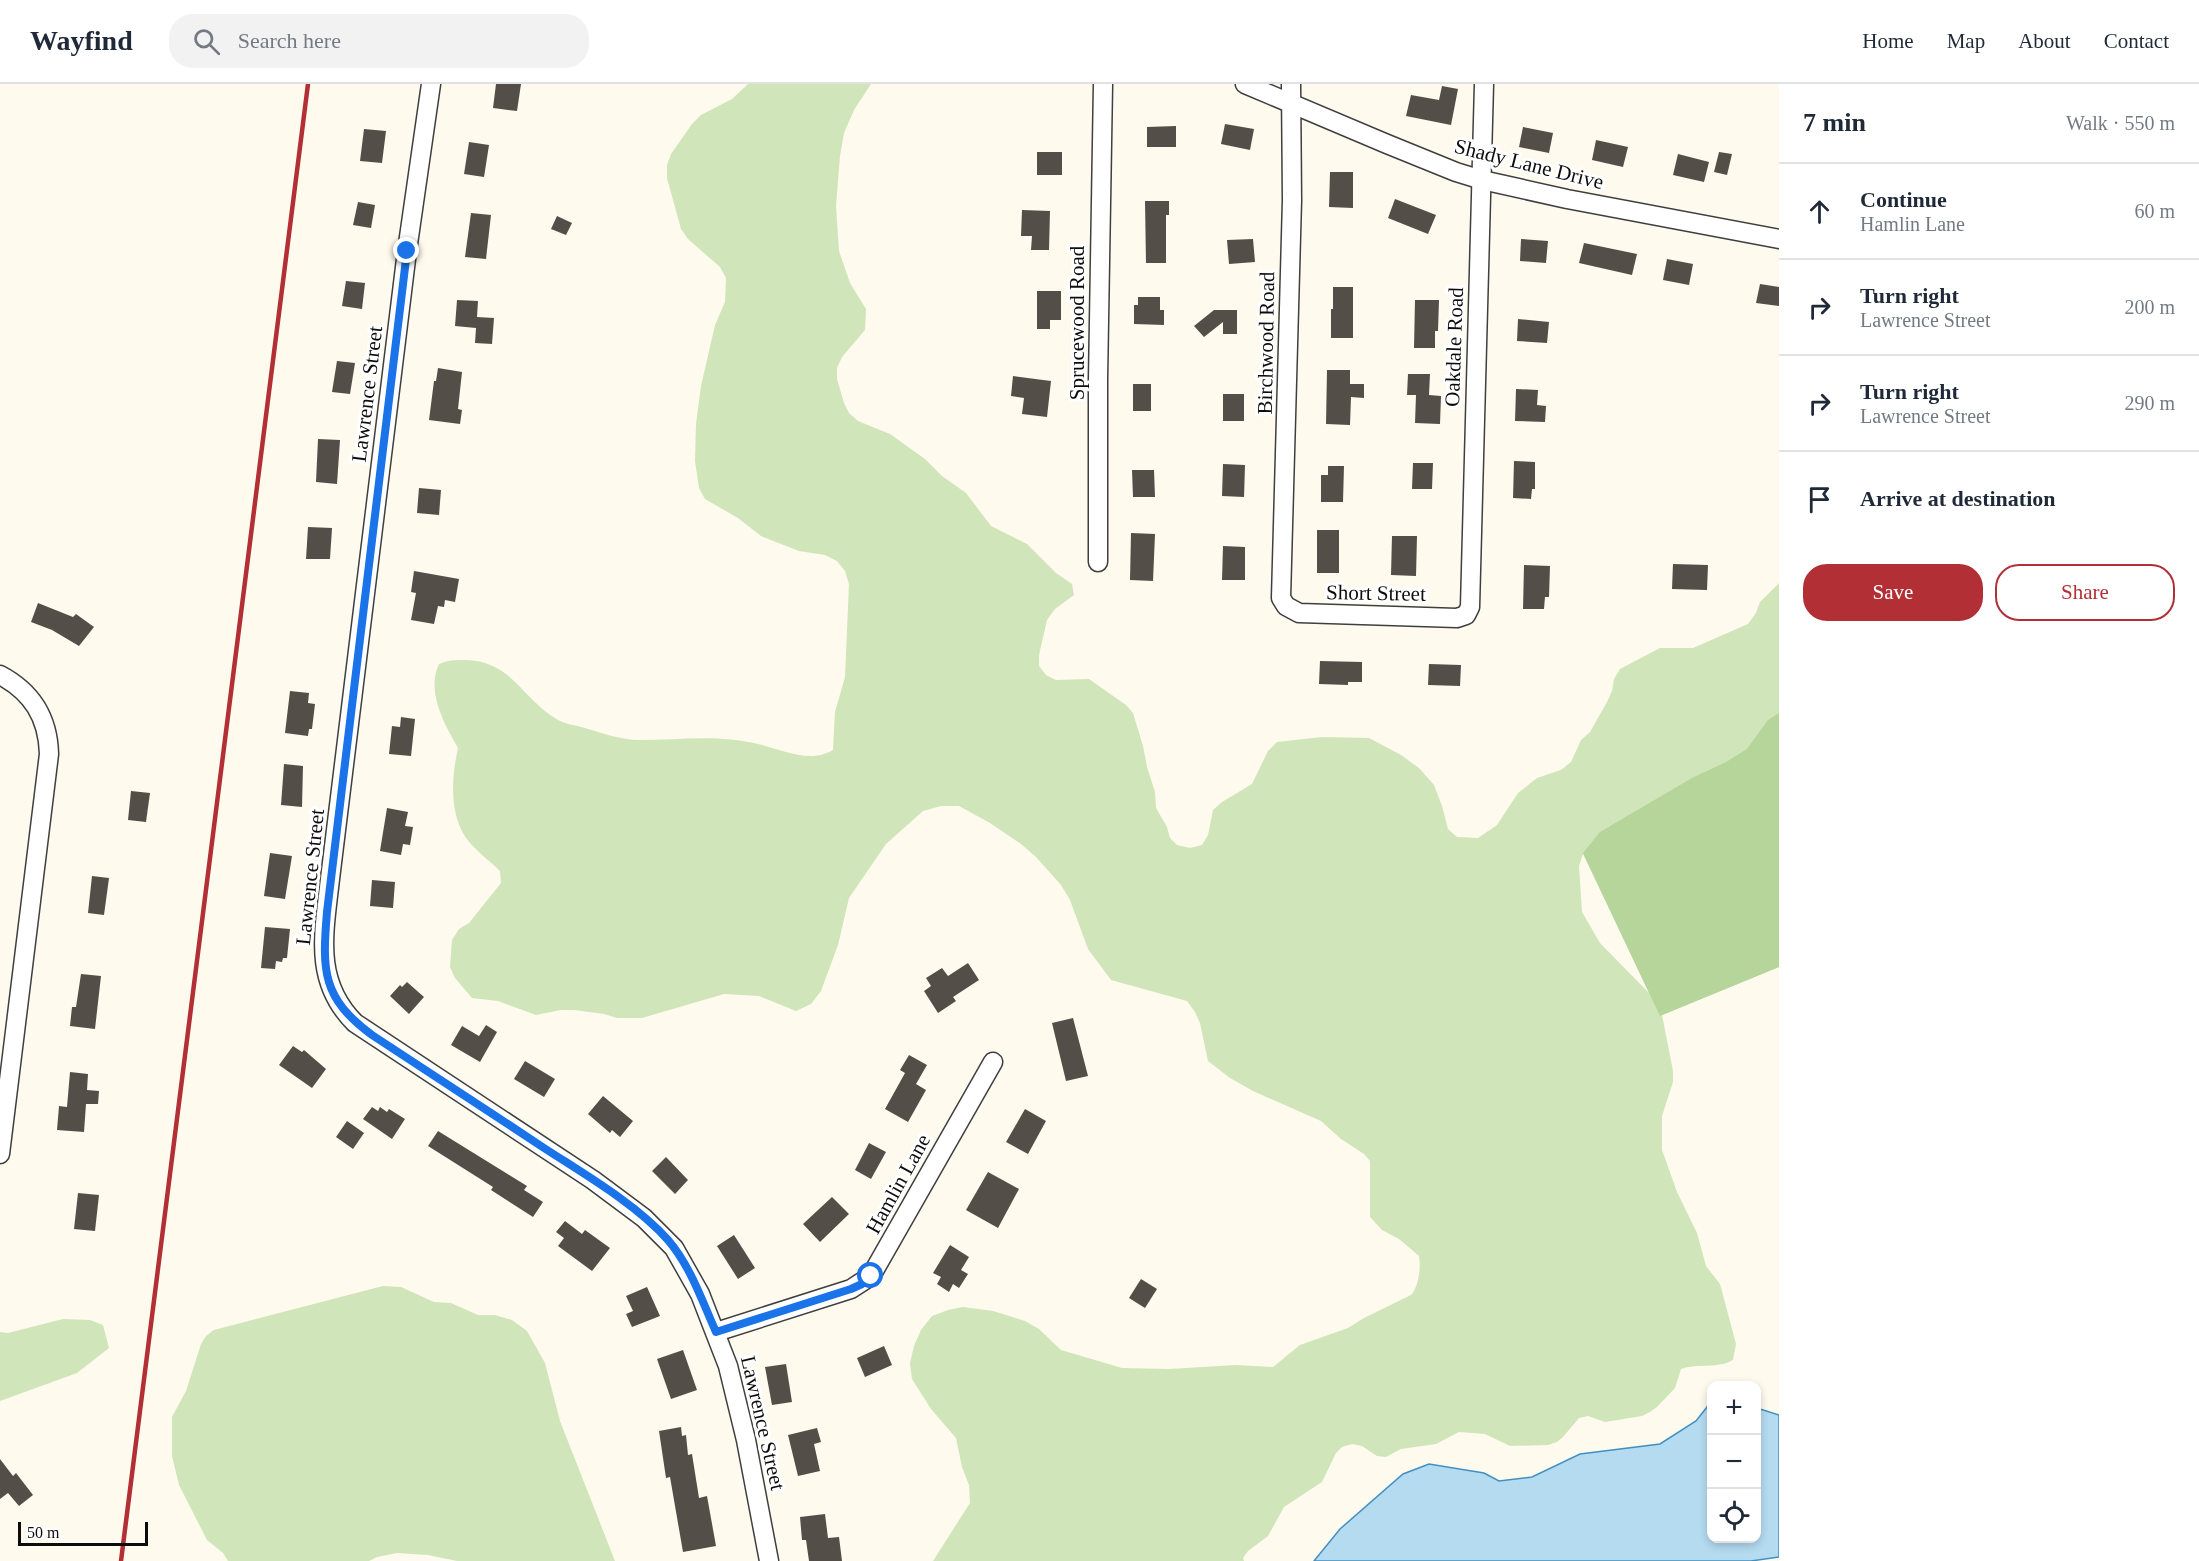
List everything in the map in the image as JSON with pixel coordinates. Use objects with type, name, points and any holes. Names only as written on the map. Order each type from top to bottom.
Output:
[{"type":"street","name":"Lawrence Street","points":[[431,84],[406,262],[329,890],[324,940],[326,973],[334,995],[355,1023],[593,1180],[653,1226],[674,1248],[686,1266],[716,1332],[737,1402],[769,1561]]},
{"type":"street","name":"Sprucewood Road","points":[[1098,562],[1102,84]]},
{"type":"street","name":"Shady Lane Drive","points":[[1245,84],[1456,172],[1482,180],[1567,199],[1779,239]]},
{"type":"street","name":"Birchwood Road","points":[[1283,603],[1281,567],[1292,200],[1291,84]]},
{"type":"street","name":"Oakdale Road","points":[[1469,611],[1484,84]]},
{"type":"street","name":"Short Street","points":[[1283,603],[1291,610],[1311,614],[1456,618],[1464,617],[1469,611]]},
{"type":"street","points":[[0,675],[21,688],[36,704],[48,737],[48,763],[0,1154]]},
{"type":"street","name":"Hamlin Lane","points":[[716,1332],[851,1289],[862,1284],[871,1276],[993,1062]]},
{"type":"green space","points":[[748,84],[871,84],[854,110],[844,133],[840,156],[836,206],[839,251],[850,283],[866,309],[865,330],[842,357],[837,368],[837,379],[844,403],[849,413],[858,421],[890,434],[925,459],[942,476],[966,493],[991,526],[1027,544],[1056,573],[1072,584],[1074,595],[1055,609],[1047,620],[1039,655],[1039,666],[1046,675],[1056,680],[1089,679],[1126,705],[1133,713],[1155,792],[1156,808],[1167,827],[1170,838],[1177,845],[1190,848],[1202,845],[1208,835],[1213,810],[1252,784],[1268,751],[1277,742],[1322,737],[1369,738],[1401,755],[1419,768],[1434,785],[1448,829],[1457,837],[1478,838],[1497,825],[1518,793],[1537,778],[1561,770],[1571,762],[1581,740],[1590,732],[1607,702],[1614,679],[1620,669],[1660,648],[1693,648],[1748,624],[1760,602],[1779,583],[1779,967],[1662,1015],[1673,1082],[1662,1116],[1662,1150],[1677,1192],[1697,1233],[1706,1266],[1720,1284],[1736,1344],[1733,1360],[1727,1363],[1681,1369],[1675,1388],[1650,1412],[1642,1416],[1605,1422],[1588,1416],[1579,1418],[1563,1437],[1548,1445],[1510,1446],[1485,1434],[1459,1432],[1436,1444],[1401,1449],[1386,1457],[1377,1456],[1362,1446],[1352,1444],[1342,1447],[1336,1453],[1322,1482],[1284,1507],[1268,1536],[1248,1551],[1243,1558],[1244,1561],[933,1561],[970,1503],[969,1485],[962,1467],[956,1438],[931,1409],[912,1379],[910,1363],[914,1346],[921,1330],[932,1316],[963,1307],[993,1311],[1025,1321],[1039,1329],[1061,1350],[1122,1368],[1169,1369],[1236,1365],[1273,1367],[1300,1345],[1348,1328],[1411,1295],[1416,1287],[1419,1256],[1399,1239],[1382,1230],[1370,1217],[1370,1161],[1321,1121],[1253,1091],[1230,1078],[1208,1061],[1200,1023],[1187,1001],[1111,980],[1088,949],[1070,900],[1061,885],[1021,844],[959,806],[941,806],[923,811],[886,844],[849,898],[838,945],[821,991],[811,1004],[796,1011],[759,996],[724,994],[642,1018],[617,1018],[574,1010],[536,1015],[498,1001],[472,998],[455,978],[450,967],[452,940],[459,929],[469,923],[501,883],[500,871],[467,840],[459,825],[453,792],[458,748],[438,707],[435,685],[439,664],[452,660],[466,660],[494,667],[515,682],[558,720],[618,738],[632,740],[728,739],[805,756],[815,756],[833,750],[835,712],[845,677],[849,584],[845,571],[837,561],[825,555],[799,551],[761,536],[738,518],[705,499],[699,488],[695,461],[696,424],[701,386],[715,325],[725,302],[726,278],[720,267],[688,239],[681,229],[667,178],[667,165],[671,154],[692,124],[701,115],[732,99]],"holes":[[[1583,854],[1649,993],[1600,943],[1582,912],[1579,866]]]},
{"type":"green space","points":[[1779,713],[1779,967],[1660,1016],[1583,853],[1600,832],[1747,749],[1768,720]]},
{"type":"green space","points":[[383,1286],[401,1287],[434,1302],[451,1303],[478,1315],[495,1315],[512,1320],[527,1331],[545,1363],[560,1421],[615,1561],[457,1561],[428,1555],[397,1553],[369,1561],[228,1561],[223,1553],[207,1540],[179,1485],[172,1456],[172,1417],[186,1391],[201,1344],[206,1336],[214,1330]]},
{"type":"green space","points":[[63,1319],[90,1320],[103,1325],[109,1348],[77,1373],[0,1401],[0,1332],[8,1333]]},
{"type":"water","points":[[1707,1407],[1707,1543],[1761,1543],[1761,1409],[1779,1415],[1779,1557],[1751,1561],[1314,1561],[1340,1529],[1403,1474],[1429,1464],[1484,1473],[1499,1481],[1532,1477],[1580,1454],[1660,1444],[1696,1421]]},
{"type":"building","points":[[496,84],[521,84],[517,111],[493,108]]},
{"type":"building","points":[[1442,86],[1458,89],[1451,125],[1406,116],[1411,95],[1439,100]]},
{"type":"building","points":[[1225,124],[1254,129],[1250,150],[1221,144]]},
{"type":"building","points":[[1176,126],[1176,147],[1147,147],[1147,127]]},
{"type":"building","points":[[1523,127],[1553,133],[1549,153],[1519,147]]},
{"type":"building","points":[[364,129],[386,131],[382,163],[360,161]]},
{"type":"building","points":[[1596,140],[1628,147],[1623,167],[1592,160]]},
{"type":"building","points":[[469,142],[489,145],[484,177],[464,174]]},
{"type":"building","points":[[1037,152],[1062,152],[1062,175],[1037,175]]},
{"type":"building","points":[[1719,152],[1732,154],[1727,175],[1714,172]]},
{"type":"building","points":[[1678,154],[1709,162],[1704,182],[1673,175]]},
{"type":"building","points":[[1330,172],[1353,172],[1353,208],[1329,207]]},
{"type":"building","points":[[1395,199],[1436,215],[1428,234],[1388,218]]},
{"type":"building","points":[[1145,201],[1169,201],[1169,215],[1166,215],[1166,263],[1146,263]]},
{"type":"building","points":[[358,202],[375,205],[371,228],[353,225]]},
{"type":"building","points":[[1022,210],[1050,211],[1049,250],[1031,250],[1032,236],[1021,236]]},
{"type":"building","points":[[471,213],[491,215],[486,259],[465,257]]},
{"type":"building","points":[[557,216],[572,223],[566,235],[551,229]]},
{"type":"building","points":[[1253,239],[1255,262],[1229,264],[1227,240]]},
{"type":"building","points":[[1521,239],[1548,241],[1546,263],[1520,261]]},
{"type":"building","points":[[1584,243],[1637,254],[1632,275],[1579,263]]},
{"type":"building","points":[[1667,259],[1693,264],[1689,285],[1663,280]]},
{"type":"building","points":[[346,281],[365,283],[362,309],[342,306]]},
{"type":"building","points":[[1760,284],[1779,287],[1779,306],[1756,303]]},
{"type":"building","points":[[1333,287],[1353,287],[1353,338],[1331,338]]},
{"type":"building","points":[[1037,291],[1061,291],[1061,320],[1050,320],[1050,329],[1037,329]]},
{"type":"building","points":[[1138,297],[1160,297],[1160,310],[1164,310],[1164,325],[1134,324],[1134,305],[1138,305]]},
{"type":"building","points":[[457,300],[478,301],[477,317],[494,318],[492,344],[475,343],[476,328],[455,326]]},
{"type":"building","points":[[1415,300],[1439,300],[1435,348],[1414,348]]},
{"type":"building","points":[[1214,310],[1237,310],[1237,334],[1223,334],[1223,322],[1204,337],[1194,326]]},
{"type":"building","points":[[1518,319],[1549,322],[1547,343],[1517,341]]},
{"type":"building","points":[[337,361],[355,363],[350,394],[332,392]]},
{"type":"building","points":[[438,368],[462,372],[458,409],[462,410],[460,424],[429,420]]},
{"type":"building","points":[[1327,370],[1350,370],[1350,384],[1364,384],[1364,398],[1351,397],[1350,425],[1326,424]]},
{"type":"building","points":[[1408,374],[1430,374],[1429,395],[1441,396],[1440,424],[1415,423],[1416,395],[1407,395]]},
{"type":"building","points":[[1013,376],[1051,381],[1047,417],[1022,414],[1024,398],[1011,396]]},
{"type":"building","points":[[1133,384],[1151,384],[1151,411],[1133,411]]},
{"type":"building","points":[[1516,389],[1538,390],[1537,405],[1546,406],[1545,422],[1515,421]]},
{"type":"building","points":[[1223,394],[1244,394],[1244,421],[1223,421]]},
{"type":"building","points":[[318,439],[340,440],[337,484],[316,482]]},
{"type":"building","points":[[1514,461],[1535,462],[1535,489],[1532,489],[1531,499],[1513,498]]},
{"type":"building","points":[[1413,463],[1433,463],[1432,489],[1412,489]]},
{"type":"building","points":[[1223,464],[1245,465],[1244,497],[1222,496]]},
{"type":"building","points":[[1328,466],[1344,466],[1343,502],[1321,502],[1321,475],[1328,475]]},
{"type":"building","points":[[1132,470],[1154,470],[1155,497],[1133,497]]},
{"type":"building","points":[[419,488],[441,490],[439,515],[417,513]]},
{"type":"building","points":[[308,527],[332,528],[330,559],[306,559]]},
{"type":"building","points":[[1317,530],[1339,530],[1339,573],[1317,573]]},
{"type":"building","points":[[1131,533],[1155,534],[1153,581],[1130,580]]},
{"type":"building","points":[[1392,536],[1417,536],[1416,576],[1391,575]]},
{"type":"building","points":[[1223,546],[1245,547],[1245,580],[1222,580]]},
{"type":"building","points":[[1673,564],[1708,565],[1707,590],[1672,589]]},
{"type":"building","points":[[1524,565],[1550,566],[1549,597],[1545,597],[1544,609],[1523,609]]},
{"type":"building","points":[[414,571],[459,579],[455,602],[445,600],[444,607],[438,606],[434,624],[411,620],[416,593],[411,592]]},
{"type":"building","points":[[38,603],[73,617],[76,614],[94,627],[79,646],[52,630],[31,622]]},
{"type":"building","points":[[1320,661],[1362,662],[1362,682],[1348,682],[1348,685],[1319,684]]},
{"type":"building","points":[[1429,664],[1461,665],[1460,686],[1428,685]]},
{"type":"building","points":[[290,691],[309,693],[308,703],[315,704],[312,729],[309,729],[308,736],[285,733]]},
{"type":"building","points":[[401,717],[415,719],[411,756],[389,754],[392,726],[400,727]]},
{"type":"building","points":[[284,764],[303,766],[302,807],[281,805]]},
{"type":"building","points":[[131,791],[150,793],[146,822],[128,820]]},
{"type":"building","points":[[387,808],[408,812],[405,826],[413,827],[410,845],[403,844],[401,855],[380,851]]},
{"type":"building","points":[[270,853],[292,856],[285,899],[264,896]]},
{"type":"building","points":[[92,876],[109,878],[104,915],[88,913]]},
{"type":"building","points":[[372,880],[395,882],[393,908],[370,906]]},
{"type":"building","points":[[265,927],[290,929],[287,958],[283,958],[282,962],[276,961],[275,969],[261,968]]},
{"type":"building","points":[[968,963],[979,980],[953,997],[956,1001],[938,1013],[924,991],[931,986],[926,978],[942,968],[948,976]]},
{"type":"building","points":[[81,974],[101,976],[95,1029],[70,1026],[72,1007],[76,1007]]},
{"type":"building","points":[[407,982],[424,997],[409,1014],[390,996],[400,985],[402,987]]},
{"type":"building","points":[[1073,1018],[1088,1076],[1066,1081],[1052,1023]]},
{"type":"building","points":[[486,1025],[497,1032],[480,1062],[451,1045],[462,1026],[479,1036]]},
{"type":"building","points":[[293,1046],[302,1052],[304,1050],[326,1069],[312,1088],[279,1065]]},
{"type":"building","points":[[909,1055],[927,1065],[916,1084],[926,1090],[908,1122],[885,1109],[905,1073],[900,1070]]},
{"type":"building","points":[[525,1061],[555,1079],[544,1097],[514,1079]]},
{"type":"building","points":[[70,1072],[88,1074],[87,1090],[99,1091],[98,1104],[86,1104],[84,1132],[57,1130],[59,1106],[67,1107]]},
{"type":"building","points":[[603,1096],[633,1121],[620,1137],[612,1130],[610,1133],[588,1114]]},
{"type":"building","points":[[372,1107],[378,1111],[380,1107],[387,1112],[389,1109],[405,1119],[392,1139],[363,1119]]},
{"type":"building","points":[[1025,1109],[1046,1121],[1028,1154],[1006,1142]]},
{"type":"building","points":[[347,1121],[364,1133],[353,1149],[336,1137]]},
{"type":"building","points":[[438,1131],[527,1186],[524,1190],[543,1202],[533,1217],[491,1190],[493,1187],[428,1146]]},
{"type":"building","points":[[869,1143],[886,1152],[871,1179],[855,1170]]},
{"type":"building","points":[[666,1157],[688,1180],[675,1194],[652,1171]]},
{"type":"building","points":[[988,1172],[1019,1189],[998,1228],[966,1210]]},
{"type":"building","points":[[78,1193],[99,1195],[95,1231],[74,1229]]},
{"type":"building","points":[[832,1197],[849,1214],[820,1242],[803,1224]]},
{"type":"building","points":[[565,1221],[582,1234],[585,1230],[610,1248],[592,1271],[558,1246],[564,1238],[556,1232]]},
{"type":"building","points":[[734,1235],[755,1268],[738,1279],[717,1246]]},
{"type":"building","points":[[950,1245],[969,1257],[961,1270],[968,1274],[959,1288],[953,1284],[949,1292],[937,1284],[941,1277],[933,1273]]},
{"type":"building","points":[[1141,1279],[1157,1289],[1145,1308],[1129,1298]]},
{"type":"building","points":[[647,1287],[660,1316],[632,1327],[626,1314],[633,1311],[626,1296]]},
{"type":"building","points":[[884,1346],[892,1365],[865,1377],[857,1358]]},
{"type":"building","points":[[683,1350],[697,1390],[671,1399],[657,1359]]},
{"type":"building","points":[[786,1364],[792,1402],[772,1405],[765,1367]]},
{"type":"building","points":[[681,1427],[682,1436],[686,1435],[688,1455],[692,1454],[699,1498],[707,1496],[716,1546],[683,1552],[670,1477],[666,1478],[659,1431]]},
{"type":"building","points":[[817,1428],[821,1442],[814,1444],[820,1471],[798,1476],[788,1435]]},
{"type":"building","points":[[0,1459],[13,1476],[16,1473],[33,1495],[19,1506],[8,1493],[0,1499]]},
{"type":"building","points":[[825,1514],[828,1538],[839,1537],[842,1561],[809,1561],[806,1540],[802,1540],[800,1517]]},
{"type":"railway","points":[[121,1561],[308,84]]},
{"type":"route","points":[[407,251],[324,940],[324,960],[330,987],[339,1004],[355,1023],[593,1180],[661,1233],[686,1266],[716,1332],[851,1289],[862,1284],[871,1276]]}]
